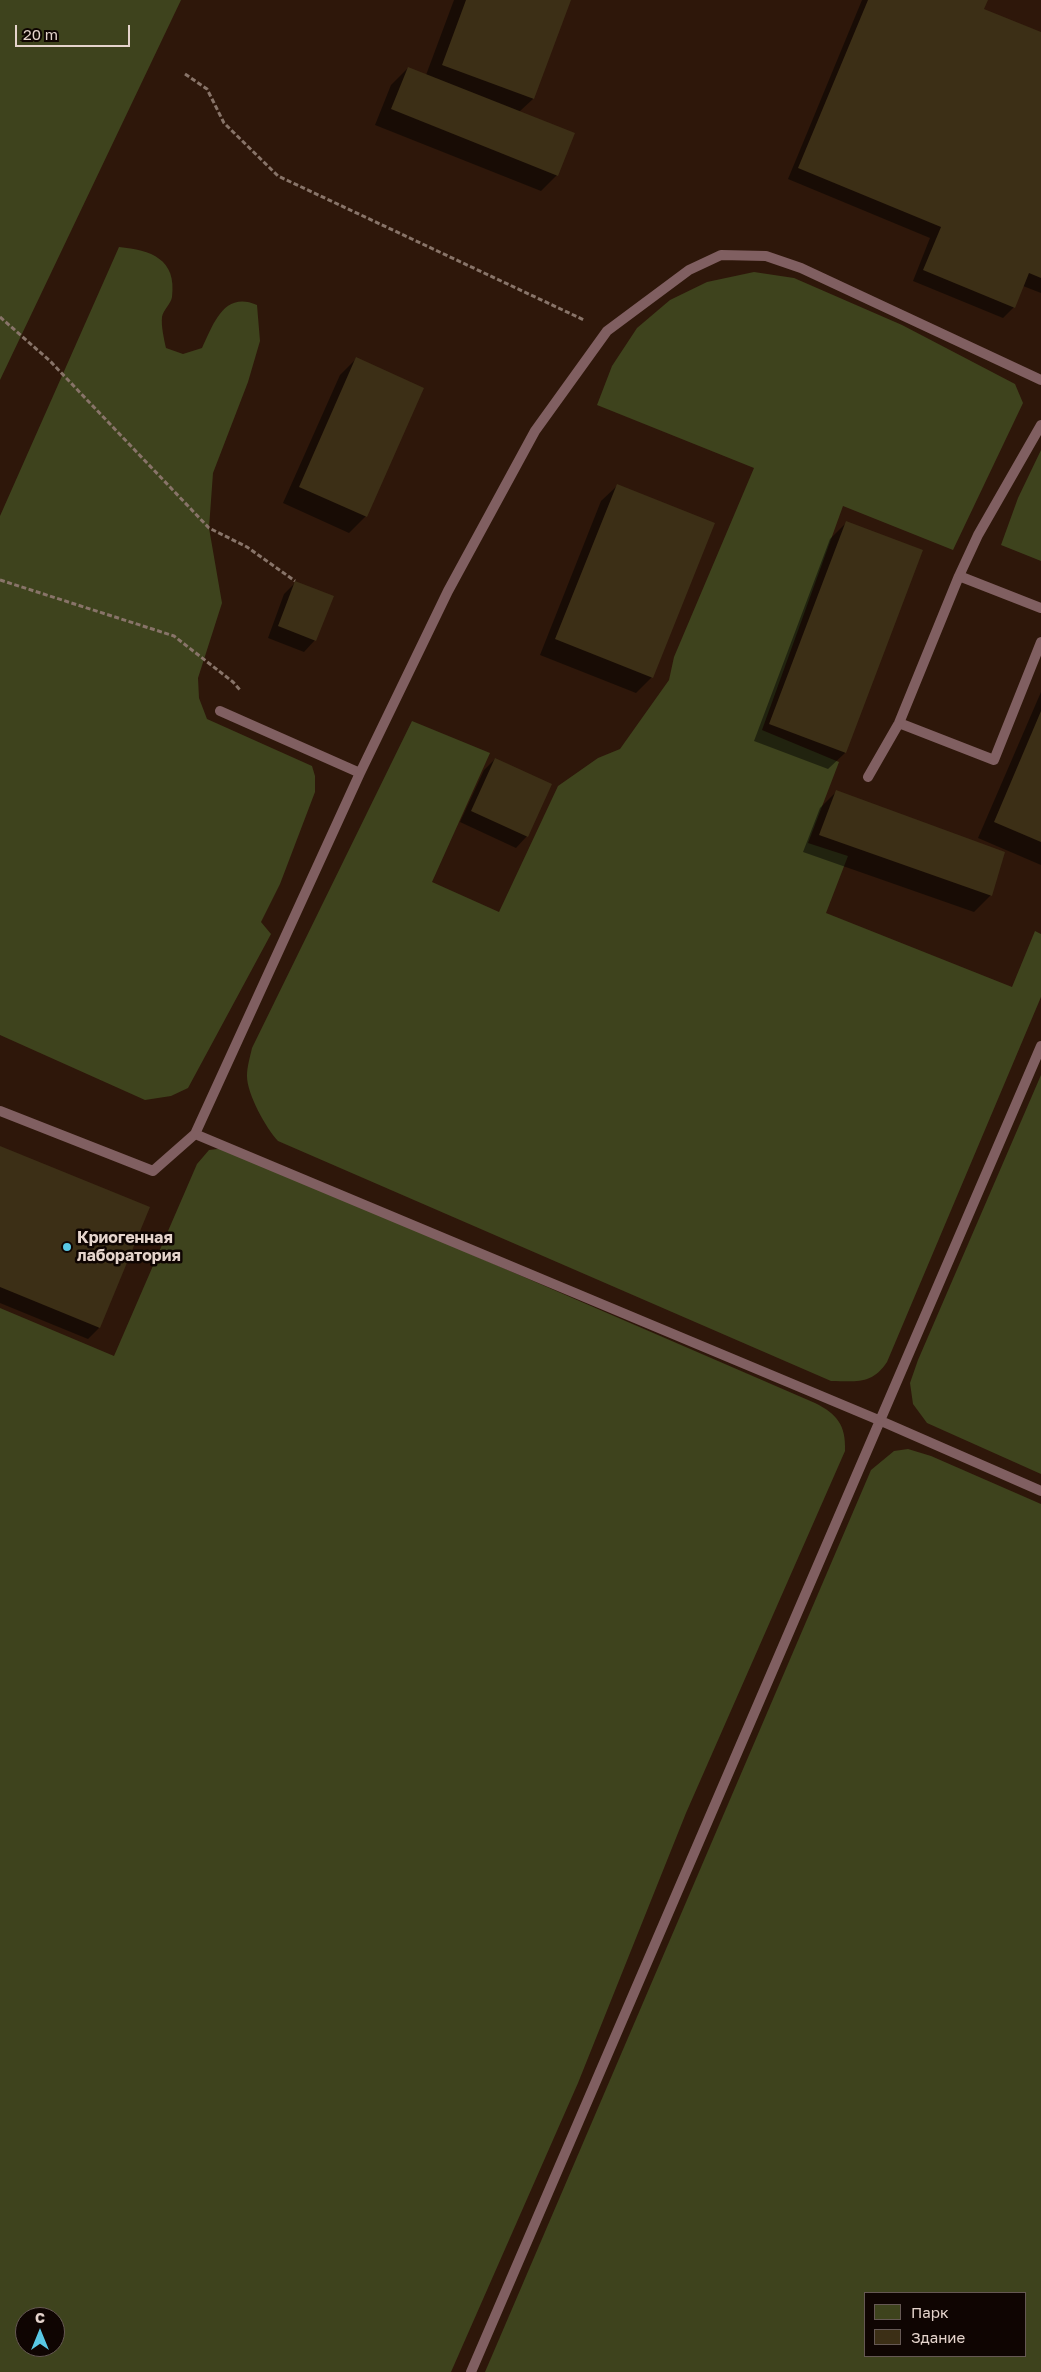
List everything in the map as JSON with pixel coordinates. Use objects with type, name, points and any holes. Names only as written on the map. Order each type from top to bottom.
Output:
[{"type":"lane","points":[[0,1111],[153,1171],[195,1134],[360,773],[448,590],[535,431],[607,331],[688,270],[721,255],[766,256],[800,268],[1041,380]]},
{"type":"lane","points":[[868,777],[899,723],[959,576],[978,536],[1041,426]]},
{"type":"lane","points":[[959,576],[1041,608]]},
{"type":"lane","points":[[899,723],[994,760],[1041,642]]},
{"type":"lane","points":[[220,711],[360,773]]},
{"type":"lane","points":[[471,2372],[1041,1046]]},
{"type":"lane","points":[[195,1134],[881,1421],[1041,1491]]},
{"type":"path","points":[[185,74],[207,89],[224,123],[278,176],[607,331]]},
{"type":"path","points":[[0,317],[50,361],[209,528],[247,547],[295,581]]},
{"type":"path","points":[[0,580],[174,636],[233,682]]},
{"type":"green space","points":[[0,0],[181,0],[0,380]]},
{"type":"green space","points":[[119,247],[131,248],[151,254],[166,265],[172,284],[172,297],[162,317],[166,348],[183,354],[202,348],[216,320],[228,306],[236,302],[257,305],[260,341],[248,382],[213,473],[209,528],[222,603],[198,678],[199,698],[207,719],[312,766],[315,776],[315,792],[280,884],[261,922],[271,934],[188,1088],[171,1096],[145,1100],[0,1035],[0,516]]},
{"type":"green space","points":[[754,272],[794,278],[902,325],[1015,384],[1023,403],[953,550],[843,506],[762,730],[839,762],[808,843],[848,856],[826,913],[1012,987],[1035,931],[1041,934],[1041,997],[887,1362],[875,1375],[856,1381],[831,1381],[278,1141],[258,1110],[250,1092],[247,1076],[252,1048],[412,721],[490,753],[432,882],[499,912],[558,786],[598,758],[620,749],[669,680],[674,657],[754,468],[597,405],[612,366],[637,328],[670,300],[707,282]]},
{"type":"green space","points":[[1041,450],[1041,561],[1001,545],[1018,498]]},
{"type":"green space","points":[[1041,1075],[1041,1474],[927,1423],[913,1404],[910,1383],[918,1360]]},
{"type":"green space","points":[[226,1148],[815,1403],[829,1411],[839,1421],[844,1434],[845,1451],[686,1813],[578,2083],[451,2372],[0,2372],[0,1308],[114,1356],[197,1164],[209,1150]]},
{"type":"green space","points":[[908,1449],[931,1456],[1041,1504],[1041,2372],[485,2372],[871,1470],[894,1451]]},
{"type":"building","points":[[466,0],[571,0],[534,99],[442,65]]},
{"type":"building","points":[[868,0],[988,0],[984,9],[1041,32],[1041,278],[1029,273],[1015,308],[923,270],[941,227],[798,168]]},
{"type":"building","points":[[408,67],[575,133],[558,176],[391,109]]},
{"type":"building","points":[[356,357],[424,388],[367,517],[299,487]]},
{"type":"building","points":[[617,484],[715,523],[653,678],[555,639]]},
{"type":"building","points":[[846,521],[923,550],[846,753],[769,724]]},
{"type":"building","points":[[295,581],[334,596],[316,641],[278,626]]},
{"type":"building","points":[[1041,711],[1041,842],[994,822]]},
{"type":"building","points":[[495,758],[552,784],[528,837],[471,811]]},
{"type":"building","points":[[836,790],[1005,852],[992,896],[819,835]]},
{"type":"building","name":"Криогенная лаборатория","points":[[0,1146],[150,1207],[100,1328],[0,1287]]},
{"type":"place","name":"Криогенная лаборатория","points":[[67,1247]]}]
